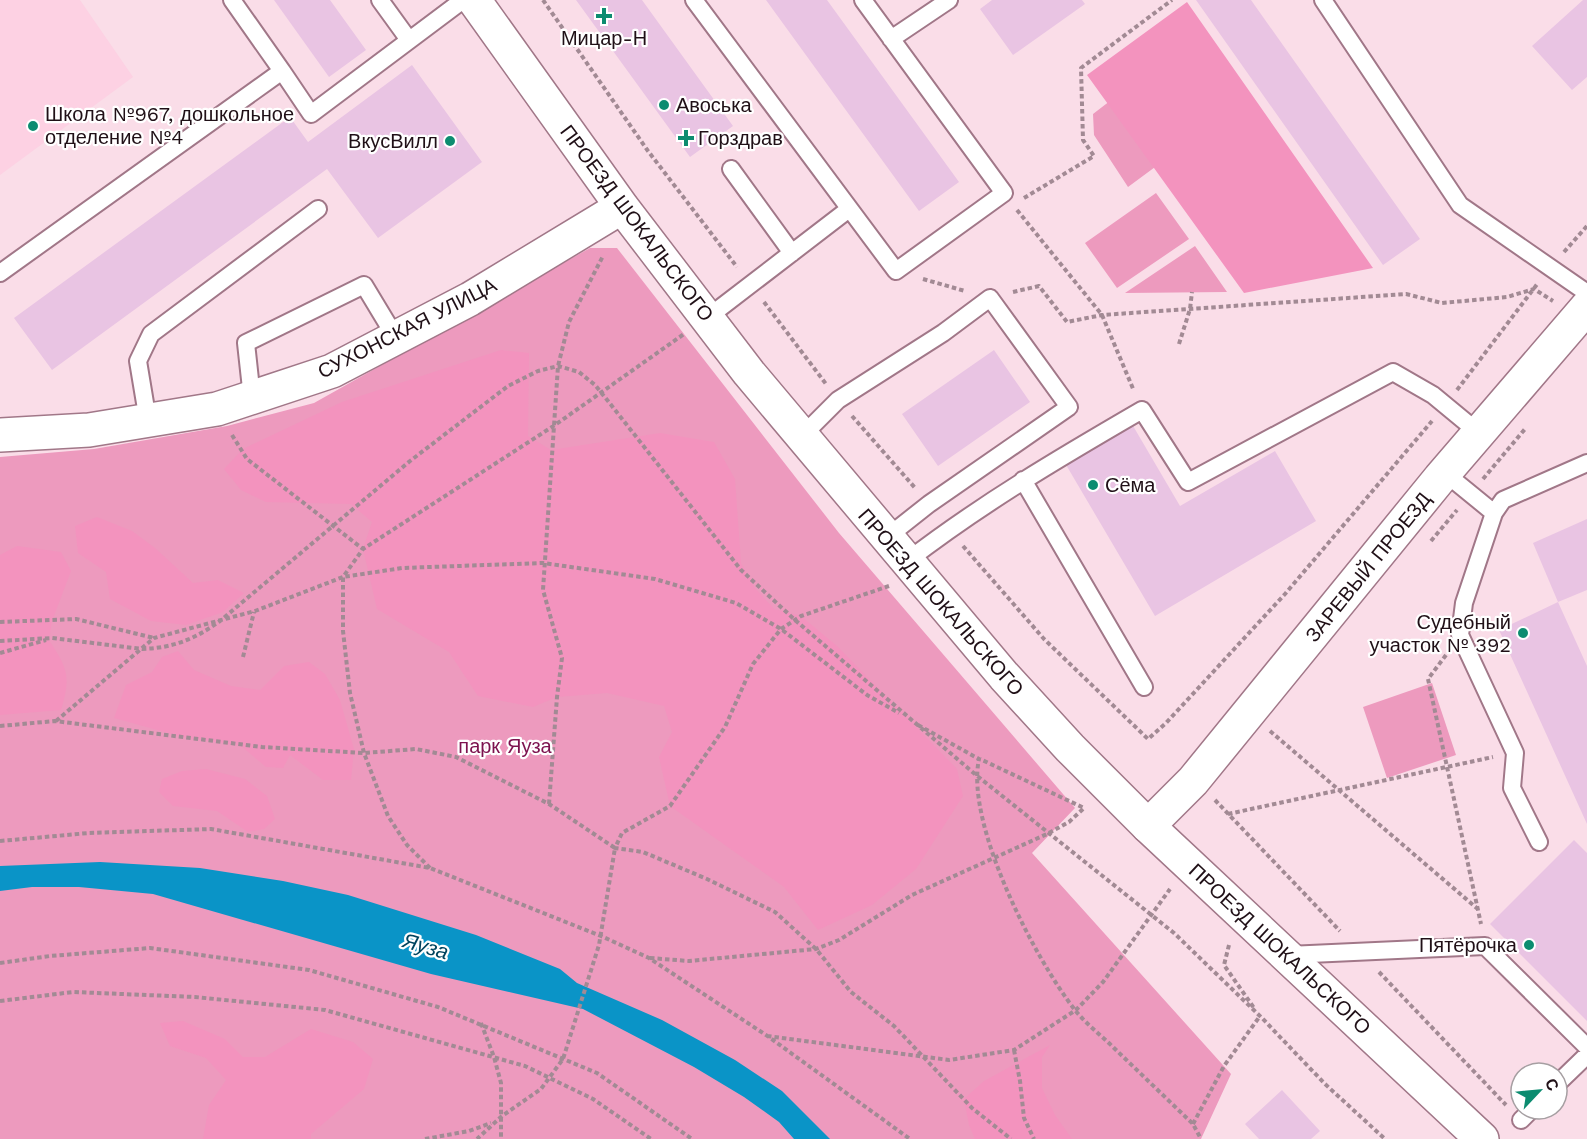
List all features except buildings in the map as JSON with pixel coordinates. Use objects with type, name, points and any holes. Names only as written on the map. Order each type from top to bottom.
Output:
[{"type":"street","name":"ПРОЕЗД ШОКАЛЬСКОГО","points":[[474,0],[622,207],[698,324],[749,373],[801,437],[895,561],[1062,740],[1149,826],[1482,1139]]},
{"type":"street","name":"СУХОНСКАЯ УЛИЦА","points":[[0,435],[88,430],[217,409],[332,371],[470,299],[622,207]]},
{"type":"street","name":"ЗАРЕВЫЙ ПРОЕЗД","points":[[1149,826],[1193,781],[1445,473],[1587,307]]},
{"type":"lane","points":[[232,0],[311,114],[463,0]]},
{"type":"lane","points":[[380,0],[409,40]]},
{"type":"lane","points":[[694,0],[897,271],[1008,198],[863,0]]},
{"type":"lane","points":[[891,39],[949,0]]},
{"type":"lane","points":[[1323,0],[1460,205],[1587,293]]},
{"type":"lane","points":[[0,273],[282,71]]},
{"type":"lane","points":[[731,169],[792,253]]},
{"type":"lane","points":[[698,324],[849,209]]},
{"type":"lane","points":[[148,421],[138,361],[151,334],[318,210]]},
{"type":"lane","points":[[252,398],[246,343],[364,285],[396,338]]},
{"type":"lane","points":[[801,437],[838,400],[943,333],[990,298],[1069,407],[929,504],[895,561]]},
{"type":"lane","points":[[895,561],[1023,480],[1143,410],[1188,482],[1393,372],[1433,395],[1479,433]]},
{"type":"lane","points":[[1539,842],[1512,788],[1515,753],[1460,635],[1464,603],[1494,513],[1503,500],[1587,463]]},
{"type":"lane","points":[[1445,473],[1494,513]]},
{"type":"lane","points":[[1023,480],[1144,687]]},
{"type":"lane","points":[[1287,956],[1485,946],[1585,1058],[1569,1073]]},
{"type":"path","points":[[1143,410],[1102,315],[1008,198],[1094,156],[1083,140],[1081,68],[1172,0]]},
{"type":"path","points":[[549,804],[562,658],[543,590],[543,563],[558,366],[569,322],[601,257],[608,253]]},
{"type":"path","points":[[897,271],[990,298],[1039,286],[1067,322],[1102,315],[1406,294],[1442,303],[1507,297],[1534,289]]},
{"type":"path","points":[[1179,344],[1190,309],[1192,292]]},
{"type":"path","points":[[430,868],[407,845],[387,816],[364,753],[350,693],[342,631],[343,577],[363,549],[555,425],[698,324]]},
{"type":"path","points":[[0,640],[52,638],[142,649],[157,649],[185,643],[220,621],[410,461],[508,386],[538,371],[558,366],[579,372],[601,392],[741,570],[909,719],[1047,834],[1152,914],[1261,1017],[1325,1084],[1385,1139]]},
{"type":"path","points":[[1426,547],[1529,424]]},
{"type":"path","points":[[227,426],[247,459],[363,549]]},
{"type":"path","points":[[477,1139],[494,1122],[541,1089],[563,1059],[599,945],[615,848],[622,833],[670,806],[725,728],[753,664],[781,629],[895,561]]},
{"type":"path","points":[[55,721],[154,638],[255,611],[343,577],[402,568],[543,563],[655,579],[736,603],[781,629],[867,695],[980,759],[1084,808],[1069,822],[1047,834],[912,895],[839,940],[816,949],[689,961],[649,958]]},
{"type":"path","points":[[243,657],[255,611]]},
{"type":"path","points":[[0,622],[76,619],[154,638]]},
{"type":"path","points":[[1460,635],[1428,679],[1449,767],[1485,946]]},
{"type":"path","points":[[0,653],[52,638]]},
{"type":"path","points":[[0,726],[55,721],[262,747],[364,753],[416,749],[456,757],[549,804],[615,848],[643,852],[707,879],[775,912],[816,949],[851,992],[894,1026],[972,1108],[1011,1139]]},
{"type":"path","points":[[1263,739],[1277,723]]},
{"type":"path","points":[[1270,731],[1479,910]]},
{"type":"path","points":[[1228,814],[1515,753]]},
{"type":"path","points":[[980,759],[976,775],[979,800],[994,858],[1017,912],[1041,958],[1076,1011],[1193,1124],[1201,1139]]},
{"type":"path","points":[[1213,798],[1360,953],[1509,1098]]},
{"type":"path","points":[[0,841],[89,834],[211,829],[430,868],[601,936],[649,958],[766,1035],[910,1139]]},
{"type":"path","points":[[766,1035],[949,1060],[1014,1050],[1076,1011],[1103,982],[1170,889]]},
{"type":"path","points":[[1229,945],[1224,965],[1261,1017]]},
{"type":"path","points":[[0,963],[50,956],[150,948],[309,970],[438,1007],[597,1073],[692,1139]]},
{"type":"path","points":[[0,1001],[73,992],[195,997],[325,1010],[525,1066],[593,1100],[651,1139]]},
{"type":"path","points":[[1193,1124],[1224,1066],[1261,1017]]},
{"type":"path","points":[[481,1023],[501,1083],[501,1139]]},
{"type":"path","points":[[1014,1050],[1024,1118],[1034,1139]]},
{"type":"path","points":[[425,1139],[469,1131],[494,1122]]},
{"type":"shaded area","name":"Школа №967, дошкольное отделение №4","points":[[0,0],[80,0],[133,77],[0,175]]},
{"type":"shaded area","points":[[1187,2],[1373,268],[1244,293],[1087,75]]},
{"type":"shaded area","points":[[501,350],[529,353],[528,436],[551,450],[660,433],[714,442],[735,479],[741,563],[755,588],[774,609],[801,616],[837,646],[957,769],[963,796],[916,869],[872,905],[818,930],[784,887],[670,806],[659,757],[672,732],[664,706],[607,693],[557,697],[533,707],[478,696],[449,652],[377,609],[363,549],[372,522],[351,504],[266,502],[241,490],[224,469],[243,449],[342,402]]},
{"type":"shaded area","points":[[97,517],[132,531],[155,548],[193,583],[218,580],[244,593],[223,612],[186,625],[151,621],[110,599],[106,572],[78,553],[75,526]]},
{"type":"shaded area","points":[[17,546],[61,552],[71,571],[52,621],[49,640],[64,666],[67,681],[61,710],[0,715],[0,555]]},
{"type":"shaded area","points":[[178,651],[194,670],[231,686],[260,690],[284,666],[309,662],[325,674],[340,700],[354,749],[351,780],[323,780],[290,755],[283,768],[266,767],[241,746],[179,736],[114,718],[126,685],[152,672],[162,657]]},
{"type":"shaded area","points":[[206,769],[245,779],[267,796],[275,819],[264,829],[248,832],[217,811],[173,806],[159,792],[162,779],[182,771]]},
{"type":"shaded area","points":[[183,1021],[225,1039],[243,1057],[265,1057],[311,1029],[353,1042],[373,1059],[364,1089],[311,1134],[311,1139],[203,1139],[209,1105],[226,1080],[206,1058],[170,1046],[160,1023]]},
{"type":"shaded area","points":[[1050,1045],[1042,1057],[1042,1088],[1055,1115],[1072,1139],[975,1139],[969,1125],[964,1099],[984,1081]]},
{"type":"green space","points":[[1145,74],[1193,139],[1128,187],[1094,135],[1093,114]]},
{"type":"green space","points":[[1156,193],[1189,239],[1117,288],[1085,243]]},
{"type":"green space","points":[[1195,246],[1227,292],[1125,293]]},
{"type":"green space","name":"парк Яуза","points":[[590,248],[617,248],[839,533],[1075,808],[1032,853],[1231,1074],[1201,1139],[0,1139],[0,457],[94,449],[227,426],[314,403]]},
{"type":"green space","points":[[1432,683],[1456,755],[1387,778],[1363,707]]},
{"type":"water","name":"Яуза","points":[[100,862],[200,868],[283,881],[348,895],[476,935],[560,969],[577,983],[662,1020],[735,1060],[782,1091],[830,1139],[794,1139],[779,1122],[744,1097],[694,1067],[583,1009],[431,974],[153,894],[79,887],[32,887],[0,891],[0,866]]},
{"type":"place","name":"Мицар-Н","points":[[604,16]]},
{"type":"place","name":"Авоська","points":[[664,105]]},
{"type":"place","name":"Школа №967, дошкольное отделение №4","points":[[33,126]]},
{"type":"place","name":"Горздрав","points":[[686,138]]},
{"type":"place","name":"ВкусВилл","points":[[450,141]]},
{"type":"place","name":"Сёма","points":[[1093,485]]},
{"type":"place","name":"Судебный участок № 392","points":[[1523,633]]},
{"type":"place","name":"Пятёрочка","points":[[1529,945]]}]
